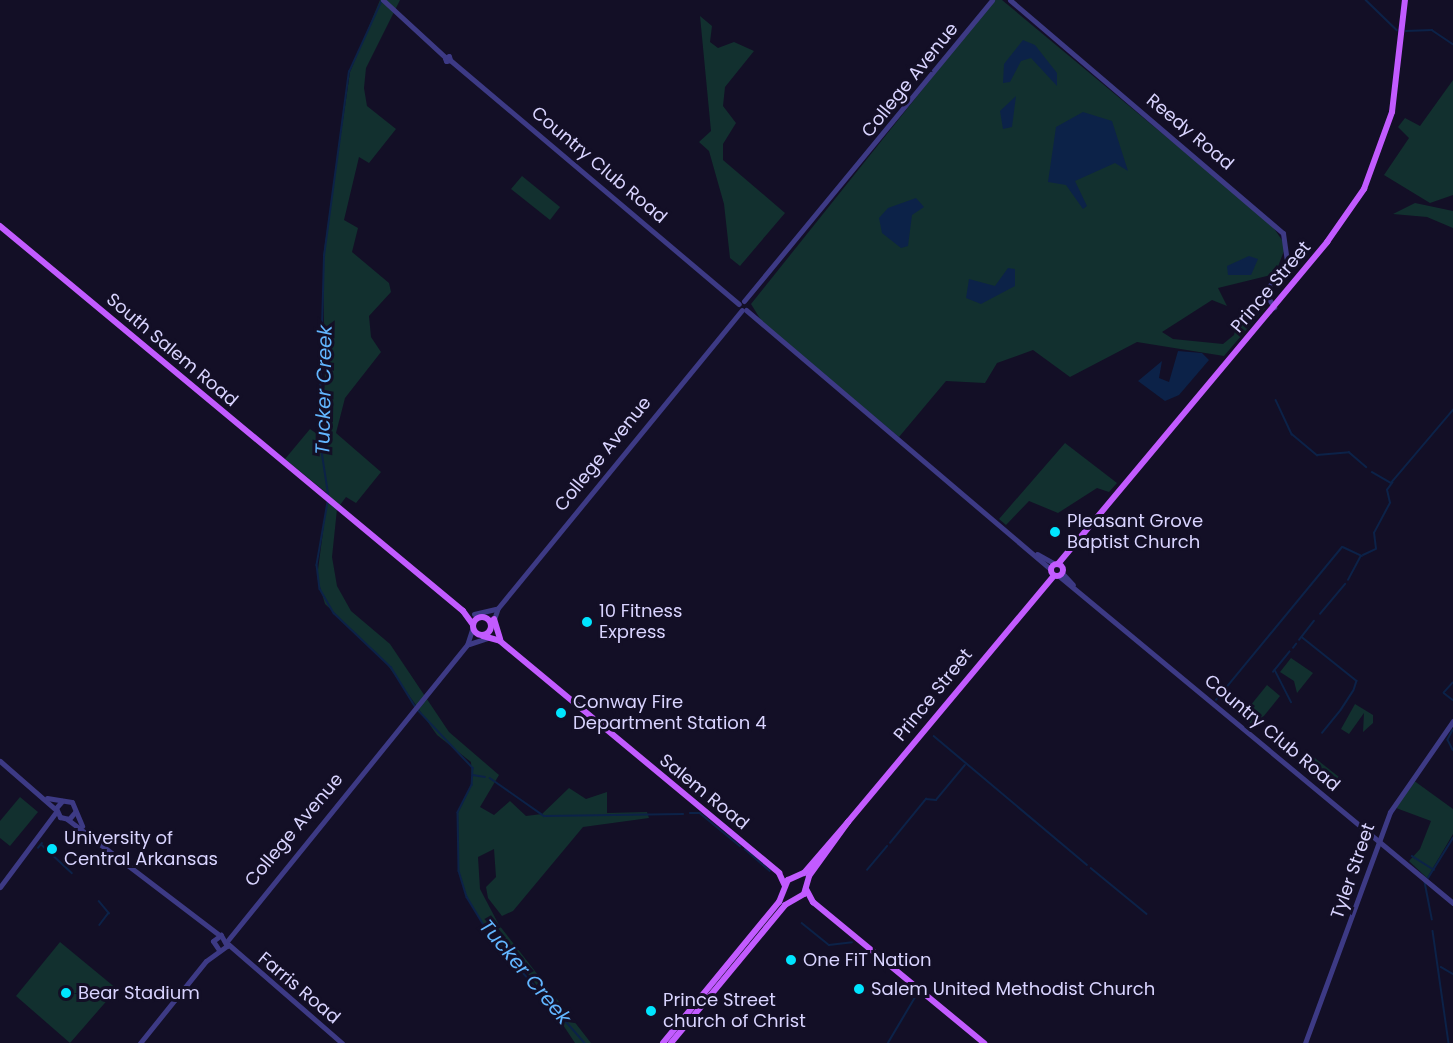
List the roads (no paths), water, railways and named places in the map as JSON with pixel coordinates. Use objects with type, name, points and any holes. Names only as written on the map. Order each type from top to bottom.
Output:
[{"type":"main road","name":"Prince Street","points":[[786,888],[846,823],[1341,224],[1375,166],[1394,100],[1405,0]]},
{"type":"main road","name":"South Salem Road","points":[[0,226],[464,612]]},
{"type":"main road","points":[[464,612],[482,617],[473,628]]},
{"type":"main road","points":[[464,612],[473,628],[484,636],[492,624]]},
{"type":"main road","name":"Salem Road","points":[[482,617],[492,624],[500,640],[779,873],[794,877]]},
{"type":"main road","name":"Salem Road","points":[[484,636],[500,640]]},
{"type":"main road","name":"Prince Street","points":[[797,898],[846,823]]},
{"type":"main road","name":"Salem Road","points":[[779,873],[786,888]]},
{"type":"main road","points":[[794,877],[806,887],[813,902]]},
{"type":"main road","points":[[663,1043],[767,916],[786,888],[797,898],[813,902],[984,1043]]},
{"type":"main road","points":[[671,1043],[759,938],[797,898]]},
{"type":"main road","points":[[759,938],[767,916]]},
{"type":"main road","points":[[716,990],[726,967]]},
{"type":"main road","points":[[689,1024],[693,1006]]},
{"type":"street","name":"Country Club Road","points":[[383,0],[448,59],[744,305],[759,322],[1453,903]]},
{"type":"street","name":"College Avenue","points":[[482,617],[496,609],[992,0]]},
{"type":"street","name":"Reedy Road","points":[[1010,0],[1283,233],[1287,258],[1265,293],[1274,307]]},
{"type":"street","name":"College Avenue","points":[[492,624],[496,609]]},
{"type":"street","points":[[474,614],[496,609]]},
{"type":"street","name":"College Avenue","points":[[221,950],[228,942],[236,924],[468,644],[473,628]]},
{"type":"street","name":"College Avenue","points":[[468,644],[484,636]]},
{"type":"street","name":"Tyler Street","points":[[1305,1043],[1378,842],[1403,788],[1453,721]]},
{"type":"street","points":[[0,761],[47,798],[65,819],[82,827],[207,931],[220,935]]},
{"type":"street","points":[[47,798],[72,802],[82,827]]},
{"type":"street","points":[[0,887],[52,824],[62,801]]},
{"type":"street","points":[[52,824],[75,812]]},
{"type":"street","name":"College Avenue","points":[[213,943],[236,924]]},
{"type":"street","points":[[206,961],[213,943],[207,931]]},
{"type":"street","name":"Farris Road","points":[[220,935],[228,942],[236,955],[342,1043]]},
{"type":"street","name":"Farris Road","points":[[213,943],[221,950],[236,955]]},
{"type":"street","points":[[140,1043],[206,961],[221,950]]},
{"type":"water","points":[[1023,40],[1035,45],[1057,73],[1057,86],[1031,58],[1021,61],[1010,82],[1003,83],[1004,64]]},
{"type":"water","points":[[1016,96],[1012,127],[1003,129],[1000,111]]},
{"type":"water","points":[[1083,112],[1112,121],[1128,171],[1115,163],[1075,181],[1087,206],[1083,209],[1066,185],[1048,182],[1056,127]]},
{"type":"water","points":[[916,198],[924,207],[912,215],[908,246],[901,248],[882,233],[879,218],[888,208]]},
{"type":"water","points":[[1249,256],[1258,259],[1251,275],[1228,275],[1227,266]]},
{"type":"water","points":[[1008,268],[1015,269],[1015,286],[981,304],[966,298],[969,279],[995,286]]},
{"type":"water","points":[[1178,351],[1202,353],[1209,360],[1179,395],[1165,401],[1138,381],[1162,361],[1159,378],[1169,382]]},
{"type":"waterway","points":[[1366,0],[1397,30]]},
{"type":"waterway","name":"Tucker Creek","points":[[328,494],[319,435],[324,256],[349,72],[381,2]]},
{"type":"waterway","points":[[1406,31],[1432,30],[1453,44]]},
{"type":"waterway","points":[[1276,400],[1292,434],[1317,455],[1349,452],[1366,467]]},
{"type":"waterway","points":[[1372,472],[1391,483],[1453,410]]},
{"type":"waterway","points":[[1363,555],[1376,549],[1374,533],[1390,503],[1387,490],[1392,483]]},
{"type":"waterway","name":"Tucker Creek","points":[[328,502],[317,565],[320,589],[334,613],[391,667],[415,706]]},
{"type":"waterway","points":[[1216,700],[1342,547]]},
{"type":"waterway","points":[[1343,547],[1362,556]]},
{"type":"waterway","points":[[1348,580],[1360,557]]},
{"type":"waterway","points":[[1320,614],[1345,584]]},
{"type":"waterway","points":[[1299,640],[1314,621]]},
{"type":"waterway","points":[[1302,637],[1357,681],[1354,690]]},
{"type":"waterway","points":[[1293,648],[1296,644]]},
{"type":"waterway","points":[[1273,672],[1289,652]]},
{"type":"waterway","points":[[1275,670],[1291,702]]},
{"type":"waterway","points":[[1453,683],[1444,693],[1453,700]]},
{"type":"waterway","points":[[1340,711],[1353,691]]},
{"type":"waterway","name":"Tucker Creek","points":[[418,710],[473,768],[472,785],[458,813],[459,871],[467,897],[490,935],[585,1043]]},
{"type":"waterway","points":[[1322,733],[1339,712]]},
{"type":"waterway","points":[[1453,730],[1448,740],[1453,750]]},
{"type":"waterway","points":[[934,736],[1087,865]]},
{"type":"waterway","points":[[890,843],[926,799],[936,800],[965,765]]},
{"type":"waterway","points":[[473,775],[485,777]]},
{"type":"waterway","points":[[490,778],[544,816],[683,814]]},
{"type":"waterway","points":[[690,813],[700,813],[740,846]]},
{"type":"waterway","points":[[1428,878],[1453,838]]},
{"type":"waterway","points":[[38,848],[42,843]]},
{"type":"waterway","points":[[42,845],[72,873]]},
{"type":"waterway","points":[[867,870],[887,846]]},
{"type":"waterway","points":[[745,849],[770,871]]},
{"type":"waterway","points":[[1412,856],[1434,870]]},
{"type":"waterway","points":[[1091,868],[1147,914]]},
{"type":"waterway","points":[[1425,882],[1432,919]]},
{"type":"waterway","points":[[99,901],[109,913],[100,925]]},
{"type":"waterway","points":[[802,923],[829,945],[852,942]]},
{"type":"waterway","points":[[1433,931],[1449,1043]]},
{"type":"waterway","points":[[1441,967],[1453,974]]},
{"type":"waterway","points":[[888,1043],[917,994]]},
{"type":"place","name":"Pleasant Grove Baptist Church","points":[[1055,532]]},
{"type":"place","name":"10 Fitness Express","points":[[587,622]]},
{"type":"place","name":"Conway Fire Department Station 4","points":[[561,713]]},
{"type":"place","name":"University of Central Arkansas","points":[[52,849]]},
{"type":"place","name":"One FiT Nation","points":[[791,960]]},
{"type":"place","name":"Salem United Methodist Church","points":[[859,989]]},
{"type":"place","name":"Bear Stadium","points":[[66,993]]},
{"type":"place","name":"Prince Street church of Christ","points":[[651,1011]]}]
